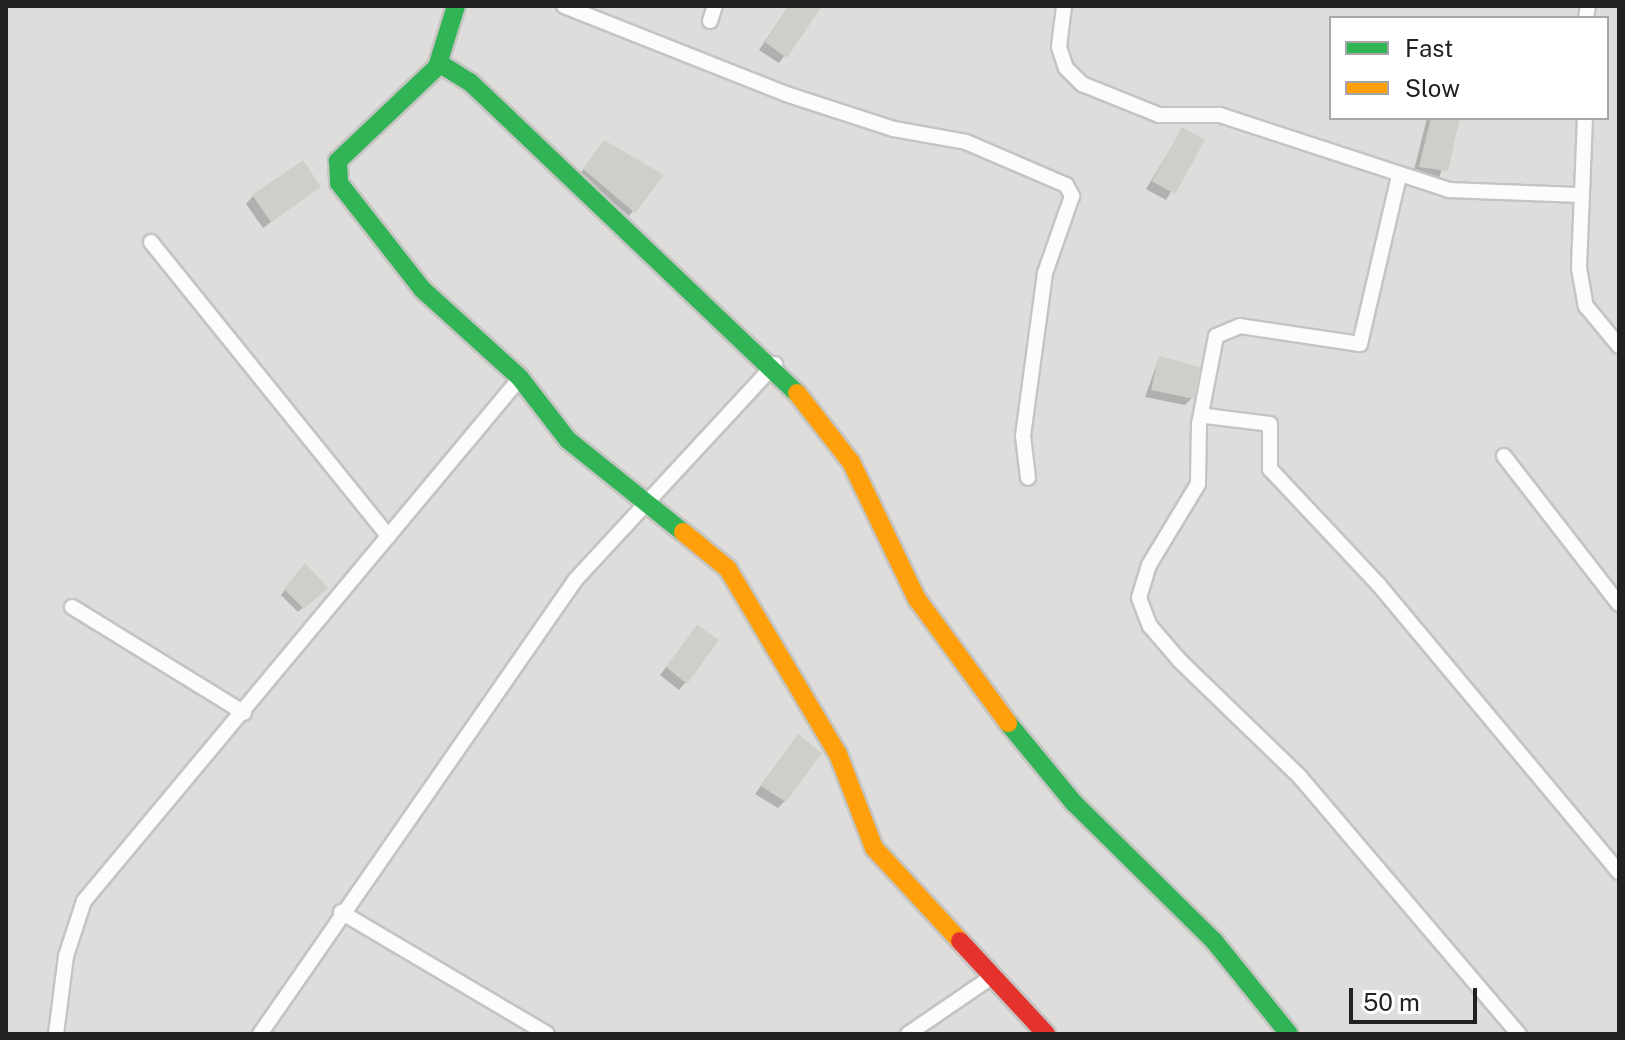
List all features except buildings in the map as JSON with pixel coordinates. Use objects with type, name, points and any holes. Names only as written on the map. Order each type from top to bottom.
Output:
[{"type":"street","points":[[456,6],[439,63],[338,161],[339,183],[422,289],[520,378],[568,440],[728,569],[838,754],[874,848],[1046,1034]]},
{"type":"street","points":[[564,6],[786,94],[894,129],[966,142],[1066,185],[1072,196],[1045,273],[1023,436],[1028,478]]},
{"type":"street","points":[[1064,6],[1059,47],[1082,84],[1159,115],[1245,122],[1399,176],[1449,190],[1582,195]]},
{"type":"street","points":[[439,63],[470,82],[775,364],[851,462],[917,599],[987,697],[1074,803],[1214,941],[1289,1034]]},
{"type":"street","points":[[1585,120],[1577,236],[1586,306],[1619,346]]},
{"type":"street","points":[[1399,176],[1360,344],[1224,328],[1210,353],[1206,416],[1199,424],[1198,484],[1142,581],[1141,610],[1207,691],[1300,777],[1519,1034]]},
{"type":"street","points":[[151,242],[388,536]]},
{"type":"street","points":[[260,1034],[341,912],[543,623],[775,364]]},
{"type":"street","points":[[56,1034],[66,956],[84,901],[244,713],[520,378]]},
{"type":"street","points":[[1206,416],[1270,424],[1270,469],[1378,584],[1619,872]]},
{"type":"street","points":[[1504,456],[1619,604]]},
{"type":"street","points":[[72,607],[244,713]]},
{"type":"street","points":[[341,912],[547,1034]]},
{"type":"street","points":[[908,1034],[993,976]]},
{"type":"shaded area","points":[[6,6],[1619,6],[1619,1034],[6,1034]]},
{"type":"traffic: fast","points":[[456,6],[437,67],[338,161],[339,183],[422,289],[520,378],[568,440],[683,532]]},
{"type":"traffic: fast","points":[[439,63],[470,82],[797,393]]},
{"type":"traffic: fast","points":[[1008,723],[1074,803],[1214,941],[1289,1034]]},
{"type":"traffic: slow","points":[[797,393],[851,462],[917,599],[1008,723]]},
{"type":"traffic: slow","points":[[683,532],[728,569],[838,754],[874,848],[960,941]]},
{"type":"traffic: jam","points":[[960,941],[1046,1034]]}]
